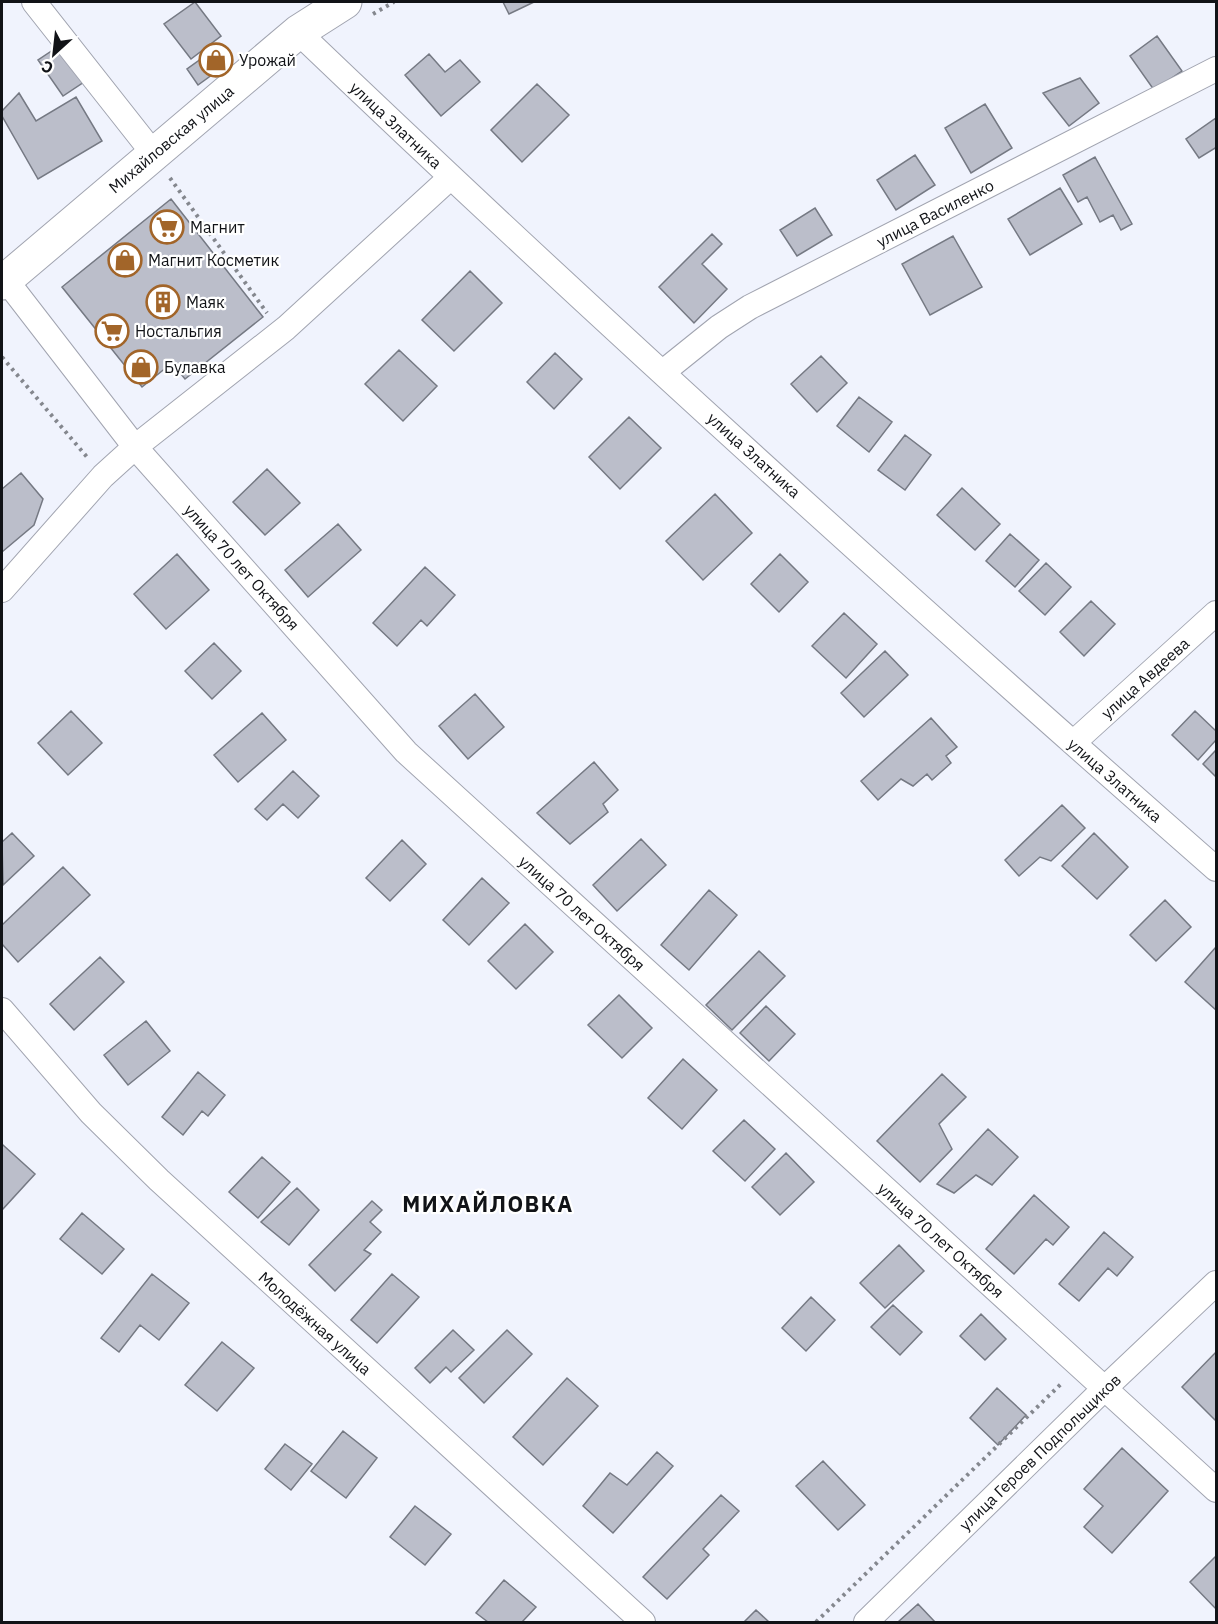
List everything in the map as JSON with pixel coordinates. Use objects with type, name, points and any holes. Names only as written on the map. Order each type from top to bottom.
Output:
[{"type":"street","points":[[34,2],[159,163]]},
{"type":"street","name":"Михайловская улица","points":[[4,282],[159,163],[298,32],[345,2]]},
{"type":"street","name":"улица Златника","points":[[298,32],[451,177],[663,372],[1073,743],[1216,869]]},
{"type":"street","name":"улица Василенко","points":[[663,372],[718,327],[750,307],[1216,69]]},
{"type":"street","points":[[2,590],[103,476],[135,447],[281,332],[451,177]]},
{"type":"street","name":"улица 70 лет Октября","points":[[4,282],[135,447],[406,752],[1216,1490]]},
{"type":"street","name":"улица Авдеева","points":[[1073,743],[1216,613]]},
{"type":"street","name":"Молодёжная улица","points":[[2,1010],[90,1113],[159,1180],[643,1623]]},
{"type":"street","name":"улица Героев Подпольщиков","points":[[866,1623],[1104,1389],[1216,1283]]},
{"type":"path","points":[[159,163],[281,332]]},
{"type":"path","points":[[2,357],[103,476]]},
{"type":"path","points":[[816,1623],[1063,1384],[1054,1376]]},
{"type":"building","points":[[195,2],[221,36],[191,59],[164,24]]},
{"type":"building","points":[[503,2],[534,2],[509,14]]},
{"type":"building","points":[[1157,36],[1182,71],[1154,90],[1130,56]]},
{"type":"building","points":[[59,46],[84,82],[63,96],[38,60]]},
{"type":"building","points":[[219,46],[231,61],[198,85],[187,69]]},
{"type":"building","points":[[429,54],[445,72],[460,60],[480,82],[441,116],[405,75]]},
{"type":"building","points":[[1080,78],[1099,103],[1069,126],[1043,93]]},
{"type":"building","points":[[537,84],[569,115],[522,162],[491,130]]},
{"type":"building","points":[[19,93],[36,121],[76,97],[102,141],[38,179],[2,116],[2,111]]},
{"type":"building","points":[[985,104],[1012,148],[971,173],[945,128]]},
{"type":"building","points":[[1216,118],[1216,150],[1215,148],[1199,158],[1186,139]]},
{"type":"building","points":[[915,155],[935,185],[896,210],[877,180]]},
{"type":"building","points":[[1095,157],[1132,224],[1121,230],[1113,215],[1100,222],[1087,197],[1078,202],[1063,175]]},
{"type":"building","points":[[1060,188],[1082,224],[1030,255],[1008,219]]},
{"type":"building","name":"Маяк","points":[[171,199],[263,317],[185,379],[172,363],[142,387],[62,287]]},
{"type":"building","points":[[815,208],[832,235],[797,256],[780,230]]},
{"type":"building","points":[[712,234],[722,244],[702,264],[727,289],[694,323],[659,287]]},
{"type":"building","points":[[953,236],[982,287],[930,315],[902,264]]},
{"type":"building","points":[[470,271],[502,303],[454,351],[422,320]]},
{"type":"building","points":[[399,350],[437,386],[403,421],[365,384]]},
{"type":"building","points":[[555,353],[582,379],[554,409],[527,382]]},
{"type":"building","points":[[821,356],[847,383],[817,412],[791,384]]},
{"type":"building","points":[[859,397],[892,422],[869,452],[837,426]]},
{"type":"building","points":[[629,417],[661,448],[620,489],[589,457]]},
{"type":"building","points":[[905,435],[931,455],[905,490],[878,470]]},
{"type":"building","points":[[267,469],[300,503],[265,535],[233,502]]},
{"type":"building","points":[[21,473],[43,499],[34,525],[2,552],[2,489]]},
{"type":"building","points":[[962,488],[1000,524],[975,550],[937,515]]},
{"type":"building","points":[[715,494],[752,533],[703,580],[666,541]]},
{"type":"building","points":[[338,524],[361,550],[308,597],[285,570]]},
{"type":"building","points":[[1010,534],[1039,560],[1015,587],[986,561]]},
{"type":"building","points":[[177,554],[209,590],[166,629],[134,594]]},
{"type":"building","points":[[780,554],[808,582],[779,612],[751,584]]},
{"type":"building","points":[[1046,563],[1071,587],[1045,615],[1019,591]]},
{"type":"building","points":[[425,567],[455,595],[427,626],[421,620],[397,646],[373,623]]},
{"type":"building","points":[[1091,601],[1115,624],[1084,656],[1060,632]]},
{"type":"building","points":[[844,613],[877,644],[846,678],[812,646]]},
{"type":"building","points":[[214,643],[241,671],[212,699],[185,671]]},
{"type":"building","points":[[885,651],[908,675],[864,717],[841,693]]},
{"type":"building","points":[[475,694],[504,727],[468,759],[439,726]]},
{"type":"building","points":[[71,711],[102,743],[68,775],[38,743]]},
{"type":"building","points":[[1195,711],[1216,731],[1216,740],[1198,760],[1172,735]]},
{"type":"building","points":[[262,713],[286,740],[238,782],[214,755]]},
{"type":"building","points":[[931,718],[957,747],[946,756],[951,763],[932,780],[927,774],[913,786],[901,779],[878,800],[861,781]]},
{"type":"building","points":[[1216,750],[1216,777],[1203,764]]},
{"type":"building","points":[[594,762],[618,790],[603,804],[608,812],[570,844],[537,813]]},
{"type":"building","points":[[293,771],[319,796],[298,818],[283,804],[267,820],[255,809]]},
{"type":"building","points":[[1062,805],[1085,828],[1051,861],[1040,857],[1019,876],[1005,860]]},
{"type":"building","points":[[12,833],[34,856],[3,885],[2,842]]},
{"type":"building","points":[[1094,833],[1128,867],[1097,899],[1062,866]]},
{"type":"building","points":[[641,839],[666,865],[617,911],[593,885]]},
{"type":"building","points":[[402,840],[426,864],[390,901],[366,878]]},
{"type":"building","points":[[63,867],[90,895],[18,962],[2,944],[2,925]]},
{"type":"building","points":[[482,878],[509,903],[469,945],[443,920]]},
{"type":"building","points":[[709,890],[737,915],[689,970],[661,945]]},
{"type":"building","points":[[1165,900],[1191,927],[1156,961],[1130,935]]},
{"type":"building","points":[[525,924],[553,952],[516,989],[488,961]]},
{"type":"building","points":[[1216,947],[1216,1010],[1185,982]]},
{"type":"building","points":[[759,951],[785,976],[732,1030],[706,1005]]},
{"type":"building","points":[[100,957],[124,982],[74,1030],[50,1004]]},
{"type":"building","points":[[619,995],[652,1028],[622,1058],[588,1025]]},
{"type":"building","points":[[766,1006],[795,1034],[769,1061],[740,1033]]},
{"type":"building","points":[[146,1021],[170,1051],[128,1085],[104,1055]]},
{"type":"building","points":[[683,1059],[717,1090],[682,1129],[648,1098]]},
{"type":"building","points":[[198,1072],[225,1095],[208,1116],[202,1111],[183,1135],[162,1117]]},
{"type":"building","points":[[942,1074],[966,1097],[939,1124],[952,1149],[920,1182],[877,1141]]},
{"type":"building","points":[[744,1120],[775,1149],[745,1181],[713,1151]]},
{"type":"building","points":[[988,1129],[1018,1157],[992,1185],[976,1175],[954,1193],[937,1184]]},
{"type":"building","points":[[3,1145],[35,1174],[2,1210],[2,1147]]},
{"type":"building","points":[[786,1153],[814,1182],[780,1215],[752,1187]]},
{"type":"building","points":[[262,1157],[290,1182],[258,1218],[229,1192]]},
{"type":"building","points":[[297,1188],[319,1210],[289,1245],[261,1222]]},
{"type":"building","points":[[1034,1195],[1069,1227],[1053,1245],[1046,1239],[1014,1274],[986,1249]]},
{"type":"building","points":[[372,1201],[382,1210],[370,1222],[381,1232],[364,1250],[371,1254],[335,1291],[309,1265]]},
{"type":"building","points":[[82,1213],[124,1249],[102,1274],[60,1239]]},
{"type":"building","points":[[1104,1232],[1133,1257],[1117,1276],[1108,1268],[1079,1301],[1059,1284]]},
{"type":"building","points":[[899,1245],[924,1271],[885,1308],[860,1283]]},
{"type":"building","points":[[152,1274],[189,1303],[159,1340],[140,1325],[119,1352],[101,1338]]},
{"type":"building","points":[[392,1274],[419,1297],[377,1343],[351,1320]]},
{"type":"building","points":[[811,1297],[835,1320],[806,1351],[782,1328]]},
{"type":"building","points":[[893,1305],[922,1332],[900,1355],[871,1327]]},
{"type":"building","points":[[981,1314],[1006,1339],[985,1360],[960,1336]]},
{"type":"building","points":[[453,1330],[474,1350],[451,1372],[446,1367],[430,1383],[415,1368]]},
{"type":"building","points":[[507,1330],[532,1354],[484,1403],[459,1378]]},
{"type":"building","points":[[222,1342],[254,1368],[217,1411],[185,1385]]},
{"type":"building","points":[[1216,1352],[1216,1421],[1182,1387]]},
{"type":"building","points":[[567,1378],[598,1406],[543,1465],[513,1437]]},
{"type":"building","points":[[997,1388],[1026,1415],[998,1445],[970,1418]]},
{"type":"building","points":[[343,1431],[377,1458],[346,1498],[311,1471]]},
{"type":"building","points":[[285,1444],[312,1464],[291,1490],[265,1469]]},
{"type":"building","points":[[1122,1448],[1168,1491],[1112,1553],[1084,1527],[1103,1506],[1084,1489]]},
{"type":"building","points":[[657,1452],[673,1466],[613,1533],[583,1506],[610,1473],[627,1485]]},
{"type":"building","points":[[823,1461],[865,1505],[838,1530],[796,1486]]},
{"type":"building","points":[[721,1495],[739,1511],[703,1549],[709,1555],[667,1599],[643,1577]]},
{"type":"building","points":[[415,1506],[451,1534],[425,1565],[390,1537]]},
{"type":"building","points":[[1216,1556],[1216,1609],[1190,1582]]},
{"type":"building","points":[[504,1580],[536,1607],[522,1622],[488,1622],[476,1613]]},
{"type":"building","points":[[918,1604],[935,1622],[898,1622]]},
{"type":"building","points":[[756,1610],[769,1622],[744,1622]]},
{"type":"place","name":"Урожай","points":[[216,60]]},
{"type":"place","name":"Магнит","points":[[167,227]]},
{"type":"place","name":"Магнит Косметик","points":[[125,260]]},
{"type":"place","name":"Маяк","points":[[163,302]]},
{"type":"place","name":"Ностальгия","points":[[112,331]]},
{"type":"place","name":"Булавка","points":[[141,367]]},
{"type":"district","name":"МИХАЙЛОВКА","points":[[488,1203]]}]
